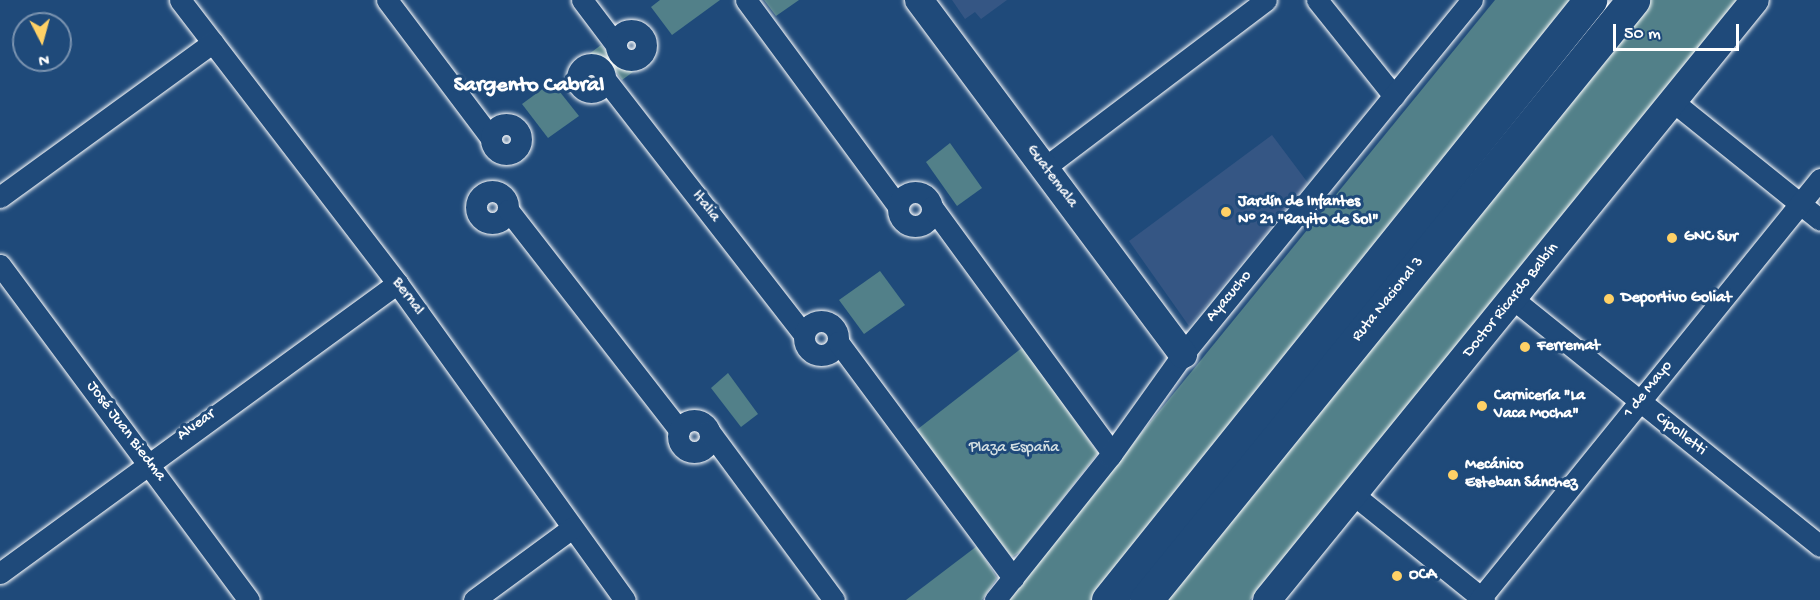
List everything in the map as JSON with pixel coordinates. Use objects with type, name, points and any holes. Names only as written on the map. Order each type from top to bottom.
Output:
[{"type":"highway","name":"Ruta Nacional 3","points":[[1108,600],[1590,0]]},
{"type":"highway","name":"Ruta Nacional 3","points":[[1146,600],[1633,0]]},
{"type":"street","name":"Bernal","points":[[180,0],[397,283],[626,600]]},
{"type":"street","points":[[387,0],[491,138]]},
{"type":"street","points":[[582,0],[616,45]]},
{"type":"street","points":[[746,0],[898,206],[901,219],[915,227],[930,218],[932,207],[1112,453]]},
{"type":"street","name":"Guatemala","points":[[919,0],[1183,354]]},
{"type":"street","points":[[1044,168],[1266,0]]},
{"type":"street","points":[[1317,0],[1394,96]]},
{"type":"street","name":"Ayacucho","points":[[995,600],[1112,453],[1183,354],[1472,0]]},
{"type":"street","name":"Doctor Ricardo Balbín","points":[[1267,600],[1513,299],[1671,100],[1755,0]]},
{"type":"street","points":[[0,197],[213,42]]},
{"type":"street","name":"Italia","points":[[605,79],[804,335],[807,348],[816,354],[832,351],[838,342],[1013,578]]},
{"type":"street","points":[[1671,100],[1820,220]]},
{"type":"street","name":"1 de Mayo","points":[[1481,599],[1820,179]]},
{"type":"street","points":[[508,210],[679,430],[681,445],[695,452],[708,444],[709,431],[834,600]]},
{"type":"street","name":"José Juan Biedma","points":[[0,265],[249,600]]},
{"type":"street","name":"Alvear","points":[[0,573],[148,462],[397,283]]},
{"type":"street","name":"Cipolletti","points":[[1513,299],[1639,403],[1820,546]]},
{"type":"street","points":[[1354,495],[1481,599]]},
{"type":"street","points":[[474,600],[572,528]]},
{"type":"shaded area","points":[[952,0],[1007,0],[981,19],[975,12],[965,19]]},
{"type":"shaded area","name":"Jardín de Infantes N° 21 \"Rayito de Sol\"","points":[[1272,135],[1308,183],[1189,326],[1129,241]]},
{"type":"green space","points":[[660,0],[720,0],[672,35],[651,7]]},
{"type":"green space","points":[[764,0],[799,0],[776,16]]},
{"type":"green space","points":[[1495,0],[1578,0],[1094,600],[1005,600]]},
{"type":"green space","points":[[1646,0],[1737,0],[1250,600],[1158,600]]},
{"type":"green space","points":[[601,45],[617,64],[633,72],[622,80],[608,61],[585,57]]},
{"type":"green space","points":[[552,82],[579,116],[548,138],[522,104]]},
{"type":"green space","points":[[950,143],[982,188],[957,206],[926,162]]},
{"type":"green space","points":[[880,271],[905,305],[864,334],[839,300]]},
{"type":"green space","name":"Plaza España","points":[[1023,347],[1098,453],[1021,551],[1012,557],[914,432]]},
{"type":"green space","points":[[728,373],[758,414],[741,427],[711,388]]},
{"type":"green space","points":[[977,546],[997,578],[982,600],[906,600]]},
{"type":"place","name":"Jardín de Infantes N° 21 \"Rayito de Sol\"","points":[[1226,212]]},
{"type":"place","name":"GNC Sur","points":[[1672,238]]},
{"type":"place","name":"Deportivo Goliat","points":[[1609,299]]},
{"type":"place","name":"Ferremat","points":[[1525,347]]},
{"type":"place","name":"Carnicería \"La Vaca Mocha\"","points":[[1482,406]]},
{"type":"place","name":"Mecánico Esteban Sánchez","points":[[1453,475]]},
{"type":"place","name":"OCA","points":[[1397,576]]},
{"type":"district","name":"Sargento Cabral","points":[[529,87]]}]
